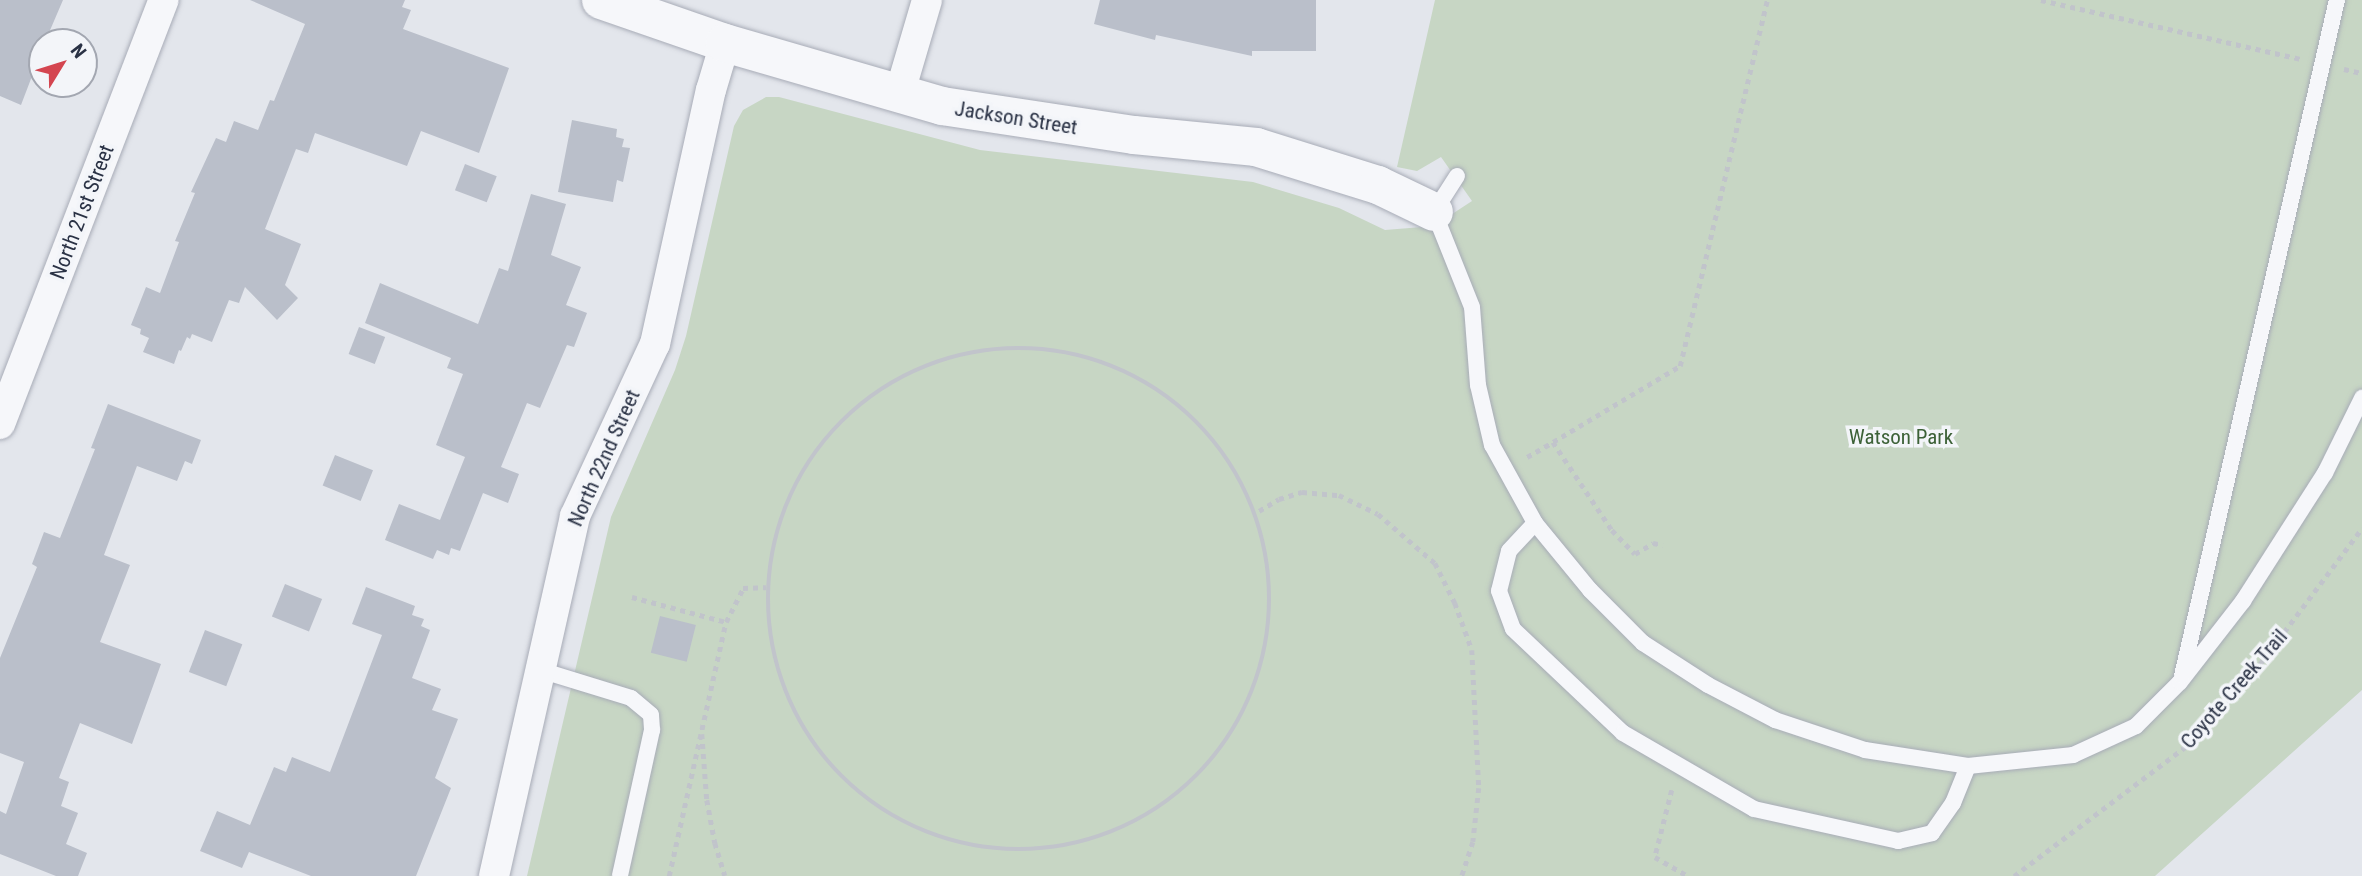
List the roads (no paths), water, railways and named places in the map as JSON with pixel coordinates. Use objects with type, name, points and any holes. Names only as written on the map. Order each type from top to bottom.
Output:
[{"type":"street","name":"North 21st Street","points":[[0,424],[164,0]]},
{"type":"street","name":"Jackson Street","points":[[601,0],[725,43],[942,106],[1020,120],[1256,147],[1378,185],[1434,212]]},
{"type":"street","points":[[900,92],[927,0]]},
{"type":"street","name":"North 22nd Street","points":[[494,876],[575,516],[655,344],[711,90],[725,43]]},
{"type":"lane","points":[[2180,682],[2337,0]]},
{"type":"lane","points":[[1457,176],[1434,212],[1472,307],[1478,384],[1492,445],[1535,523],[1590,590],[1643,643],[1708,685],[1774,720],[1865,750],[1968,766],[2073,755],[2136,726],[2180,682],[2243,601],[2325,473],[2362,398]]},
{"type":"lane","points":[[1535,523],[1508,551],[1499,591],[1513,629],[1623,733],[1754,809],[1898,841],[1932,833],[1953,803],[1968,766]]},
{"type":"lane","points":[[540,670],[631,698],[651,715],[652,730],[620,876]]},
{"type":"park label","name":"Watson Park","points":[[1901,437]]}]
